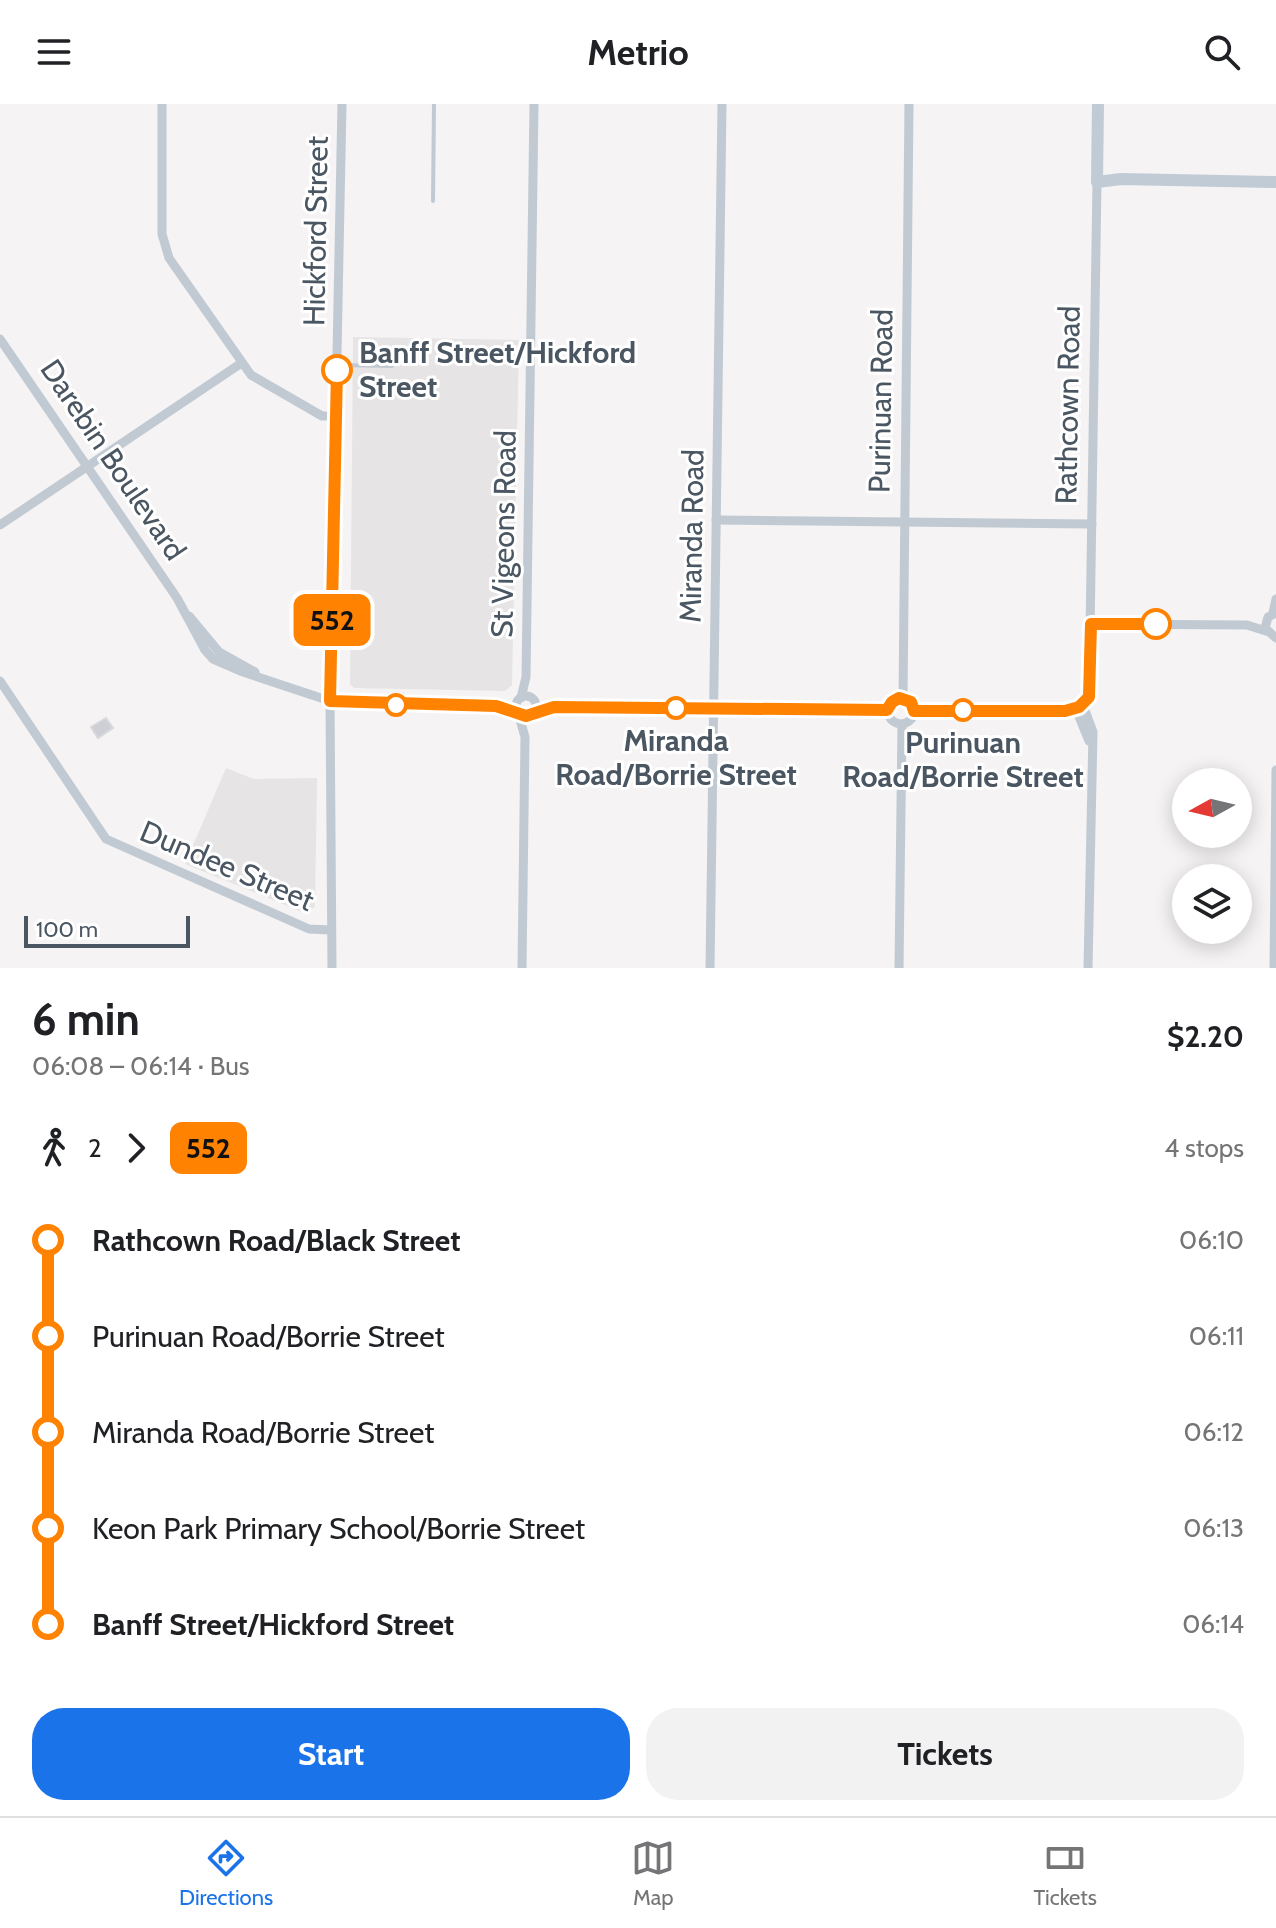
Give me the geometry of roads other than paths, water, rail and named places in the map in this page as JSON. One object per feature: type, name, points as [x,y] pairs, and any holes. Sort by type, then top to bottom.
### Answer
[{"type":"street","points":[[162,104],[162,234],[169,258],[240,364],[251,375],[322,416],[336,416]]},
{"type":"street","name":"Hickford Street","points":[[332,968],[330,701],[342,104]]},
{"type":"street","name":"St Vigeons Road","points":[[526,699],[534,104]]},
{"type":"street","name":"Miranda Road","points":[[710,968],[722,104]]},
{"type":"street","name":"Purinuan Road","points":[[903,698],[909,104]]},
{"type":"street","name":"Rathcown Road","points":[[1080,707],[1090,692],[1098,104]]},
{"type":"street","points":[[1097,179],[1276,182]]},
{"type":"street","name":"Darebin Boulevard","points":[[0,339],[184,610],[219,652],[264,677],[330,701],[496,706]]},
{"type":"street","points":[[0,525],[240,364]]},
{"type":"street","points":[[716,520],[1092,524]]},
{"type":"street","points":[[1276,599],[1272,614],[1276,652]]},
{"type":"street","points":[[1247,625],[1272,614]]},
{"type":"street","points":[[1091,624],[1247,625],[1272,636]]},
{"type":"street","name":"Dundee Street","points":[[0,681],[112,844],[309,929],[330,932]]},
{"type":"street","points":[[903,698],[911,702],[914,711],[910,722],[902,725],[891,720],[887,710],[892,702],[903,698]]},
{"type":"street","points":[[496,706],[526,699],[554,707],[887,710]]},
{"type":"street","points":[[525,737],[518,712],[526,699]]},
{"type":"street","points":[[522,968],[525,737],[532,714],[526,699]]},
{"type":"street","points":[[496,706],[532,714],[554,707]]},
{"type":"street","points":[[914,711],[1080,707],[1090,748],[1088,968]]},
{"type":"street","points":[[899,968],[902,725]]},
{"type":"street","points":[[1274,968],[1276,770]]},
{"type":"street","name":"Hickford Street","points":[[326,968],[330,932]]},
{"type":"lane","points":[[433,201],[434,104]]},
{"type":"lane","points":[[338,365],[392,366]]},
{"type":"place","name":"Banff Street/Hickford Street","points":[[337,370]]},
{"type":"place","name":"Miranda Road/Borrie Street","points":[[676,708]]},
{"type":"place","name":"Purinuan Road/Borrie Street","points":[[963,710]]}]
